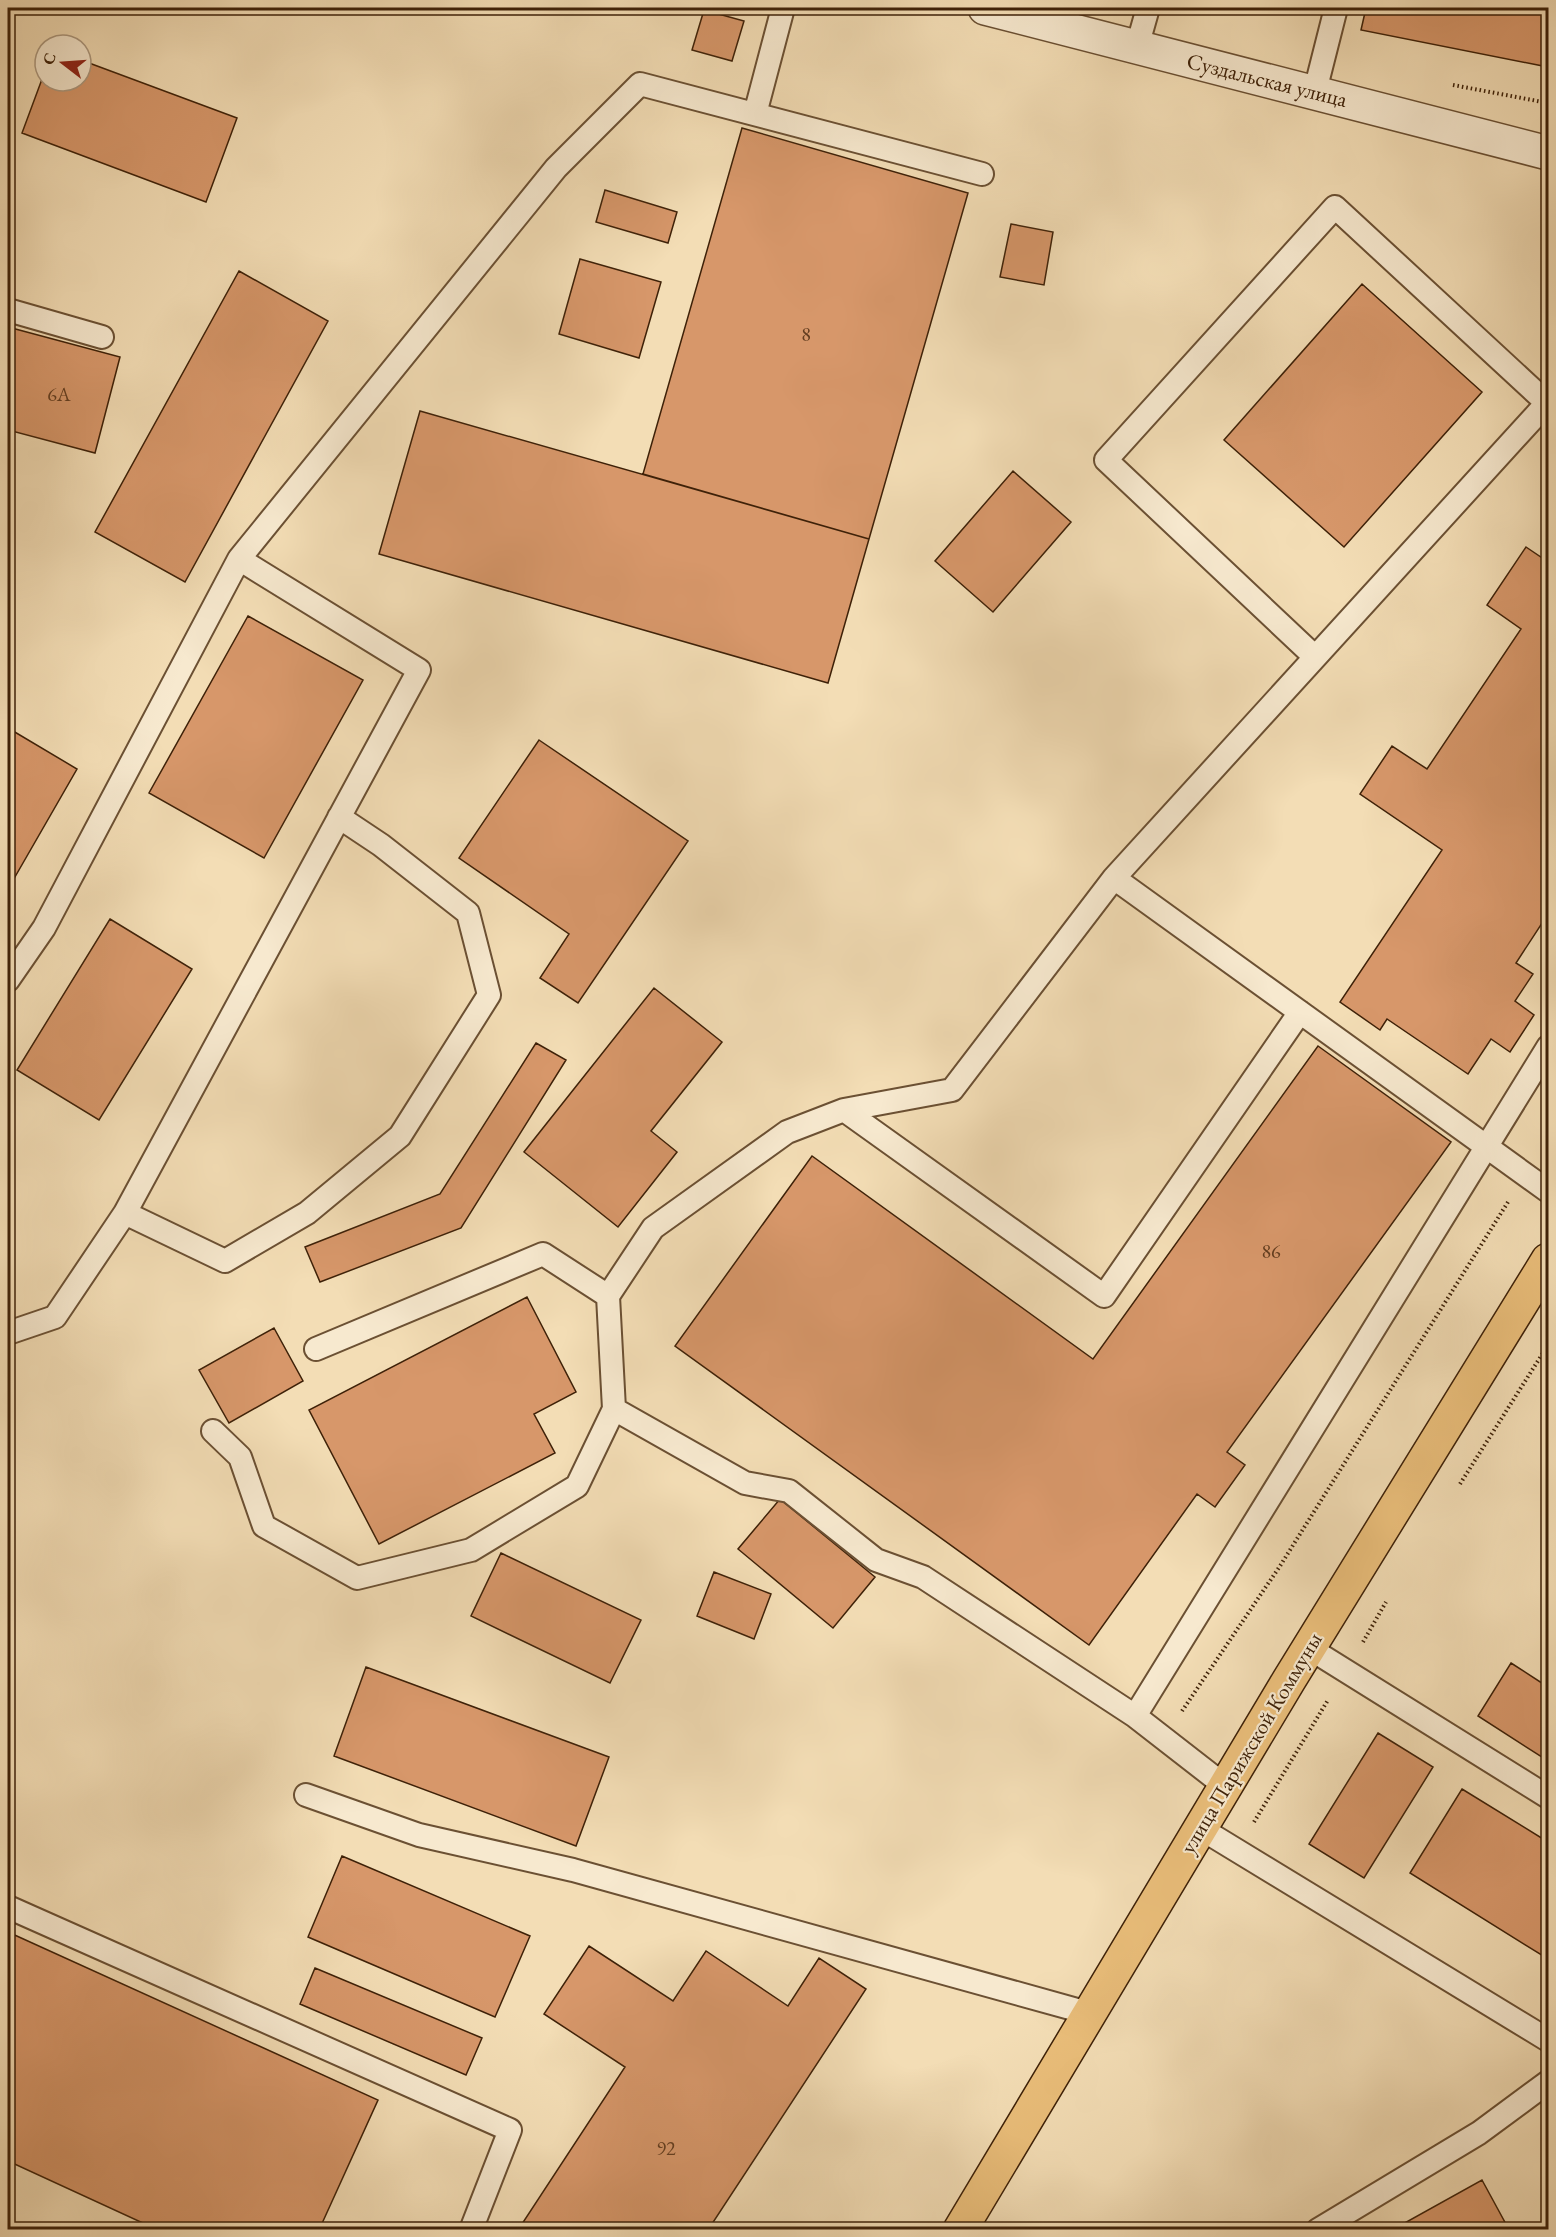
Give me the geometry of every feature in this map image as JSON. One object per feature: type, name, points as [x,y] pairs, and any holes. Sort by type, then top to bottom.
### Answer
[{"type":"main road","name":"улица Парижской Коммуны","points":[[960,2229],[1225,1786],[1548,1260]]},
{"type":"street","name":"Суздальская улица","points":[[985,8],[1315,91],[1548,153]]},
{"type":"lane","points":[[755,114],[783,8]]},
{"type":"lane","points":[[1137,47],[1148,8]]},
{"type":"lane","points":[[1315,91],[1336,8]]},
{"type":"lane","points":[[8,980],[44,928],[239,559],[556,168],[640,84],[982,174]]},
{"type":"lane","points":[[213,1431],[240,1457],[264,1526],[357,1578],[471,1550],[577,1486],[614,1409],[608,1296],[652,1228],[787,1132],[844,1110],[952,1090],[1114,878],[1547,403],[1335,207],[1106,460],[1314,656]]},
{"type":"lane","points":[[8,310],[102,337]]},
{"type":"lane","points":[[8,1333],[55,1317],[125,1213],[419,670],[239,559]]},
{"type":"lane","points":[[125,1213],[225,1261],[308,1213],[400,1136],[489,995],[468,913],[381,845],[339,817]]},
{"type":"lane","points":[[1114,878],[1548,1191]]},
{"type":"lane","points":[[844,1110],[1104,1296],[1300,1012]]},
{"type":"lane","points":[[1135,1716],[1548,1047]]},
{"type":"lane","points":[[316,1349],[543,1254],[608,1296]]},
{"type":"lane","points":[[614,1409],[745,1483],[789,1491],[876,1560],[923,1577],[1135,1716],[1225,1786]]},
{"type":"lane","points":[[1309,1648],[1548,1797]]},
{"type":"lane","points":[[306,1795],[419,1835],[573,1870],[1088,2013]]},
{"type":"lane","points":[[1200,1828],[1548,2040]]},
{"type":"lane","points":[[8,1907],[510,2130],[471,2229]]},
{"type":"lane","points":[[1318,2229],[1479,2133],[1548,2082]]},
{"type":"path","points":[[1164,1738],[1280,1566],[1548,1138]]},
{"type":"path","points":[[1454,1492],[1548,1345]]},
{"type":"building","points":[[1366,8],[1548,8],[1548,67],[1361,30]]},
{"type":"building","points":[[704,10],[744,21],[732,61],[692,50]]},
{"type":"building","points":[[93,64],[237,118],[206,202],[22,133],[37,93],[93,93]]},
{"type":"building","points":[[742,128],[968,193],[869,539],[643,474]]},
{"type":"building","points":[[605,190],[677,212],[668,243],[596,222]]},
{"type":"building","points":[[1011,224],[1053,232],[1044,285],[1000,277]]},
{"type":"building","points":[[580,259],[661,282],[639,358],[559,334]]},
{"type":"building","points":[[239,271],[328,321],[185,582],[95,532]]},
{"type":"building","points":[[1362,284],[1482,392],[1344,547],[1224,440]]},
{"type":"building","points":[[8,327],[120,357],[95,453],[8,430]]},
{"type":"building","points":[[420,411],[869,539],[828,683],[379,554]]},
{"type":"building","points":[[1013,471],[1071,522],[993,612],[935,561]]},
{"type":"building","points":[[1526,547],[1548,562],[1548,914],[1516,963],[1533,974],[1515,1001],[1534,1015],[1510,1052],[1491,1039],[1468,1074],[1387,1019],[1380,1030],[1340,1002],[1442,850],[1360,794],[1392,746],[1427,769],[1521,629],[1487,605]]},
{"type":"building","points":[[248,616],[363,680],[264,858],[149,793]]},
{"type":"building","points":[[8,728],[77,769],[8,889]]},
{"type":"building","points":[[539,740],[688,841],[578,1003],[540,978],[569,934],[459,858]]},
{"type":"building","points":[[110,919],[192,969],[99,1120],[17,1070]]},
{"type":"building","points":[[654,988],[722,1042],[651,1131],[677,1152],[618,1227],[524,1152]]},
{"type":"building","points":[[536,1043],[566,1060],[461,1228],[320,1282],[305,1247],[440,1194]]},
{"type":"building","points":[[1318,1046],[1451,1142],[1227,1452],[1245,1465],[1215,1507],[1197,1494],[1089,1645],[675,1346],[812,1156],[1093,1359]]},
{"type":"building","points":[[527,1297],[576,1392],[534,1414],[555,1453],[379,1544],[309,1410]]},
{"type":"building","points":[[274,1328],[303,1381],[229,1423],[199,1370]]},
{"type":"building","points":[[780,1499],[875,1577],[833,1628],[738,1549]]},
{"type":"building","points":[[501,1553],[641,1620],[610,1683],[471,1616]]},
{"type":"building","points":[[714,1572],[771,1594],[754,1639],[697,1616]]},
{"type":"building","points":[[1511,1663],[1548,1687],[1548,1761],[1478,1716]]},
{"type":"building","points":[[366,1667],[609,1757],[576,1846],[334,1756]]},
{"type":"building","points":[[1378,1733],[1433,1767],[1364,1878],[1309,1844]]},
{"type":"building","points":[[1462,1789],[1548,1842],[1548,1959],[1410,1873]]},
{"type":"building","points":[[342,1856],[530,1936],[495,2017],[308,1937]]},
{"type":"building","points":[[8,1932],[378,2100],[319,2230],[158,2230],[8,2161]]},
{"type":"building","points":[[589,1946],[673,2001],[706,1951],[788,2006],[819,1958],[866,1989],[708,2230],[518,2230],[625,2067],[544,2014]]},
{"type":"building","points":[[315,1968],[482,2038],[466,2075],[300,2004]]},
{"type":"building","points":[[1482,2180],[1507,2226],[1501,2230],[1392,2230]]}]
